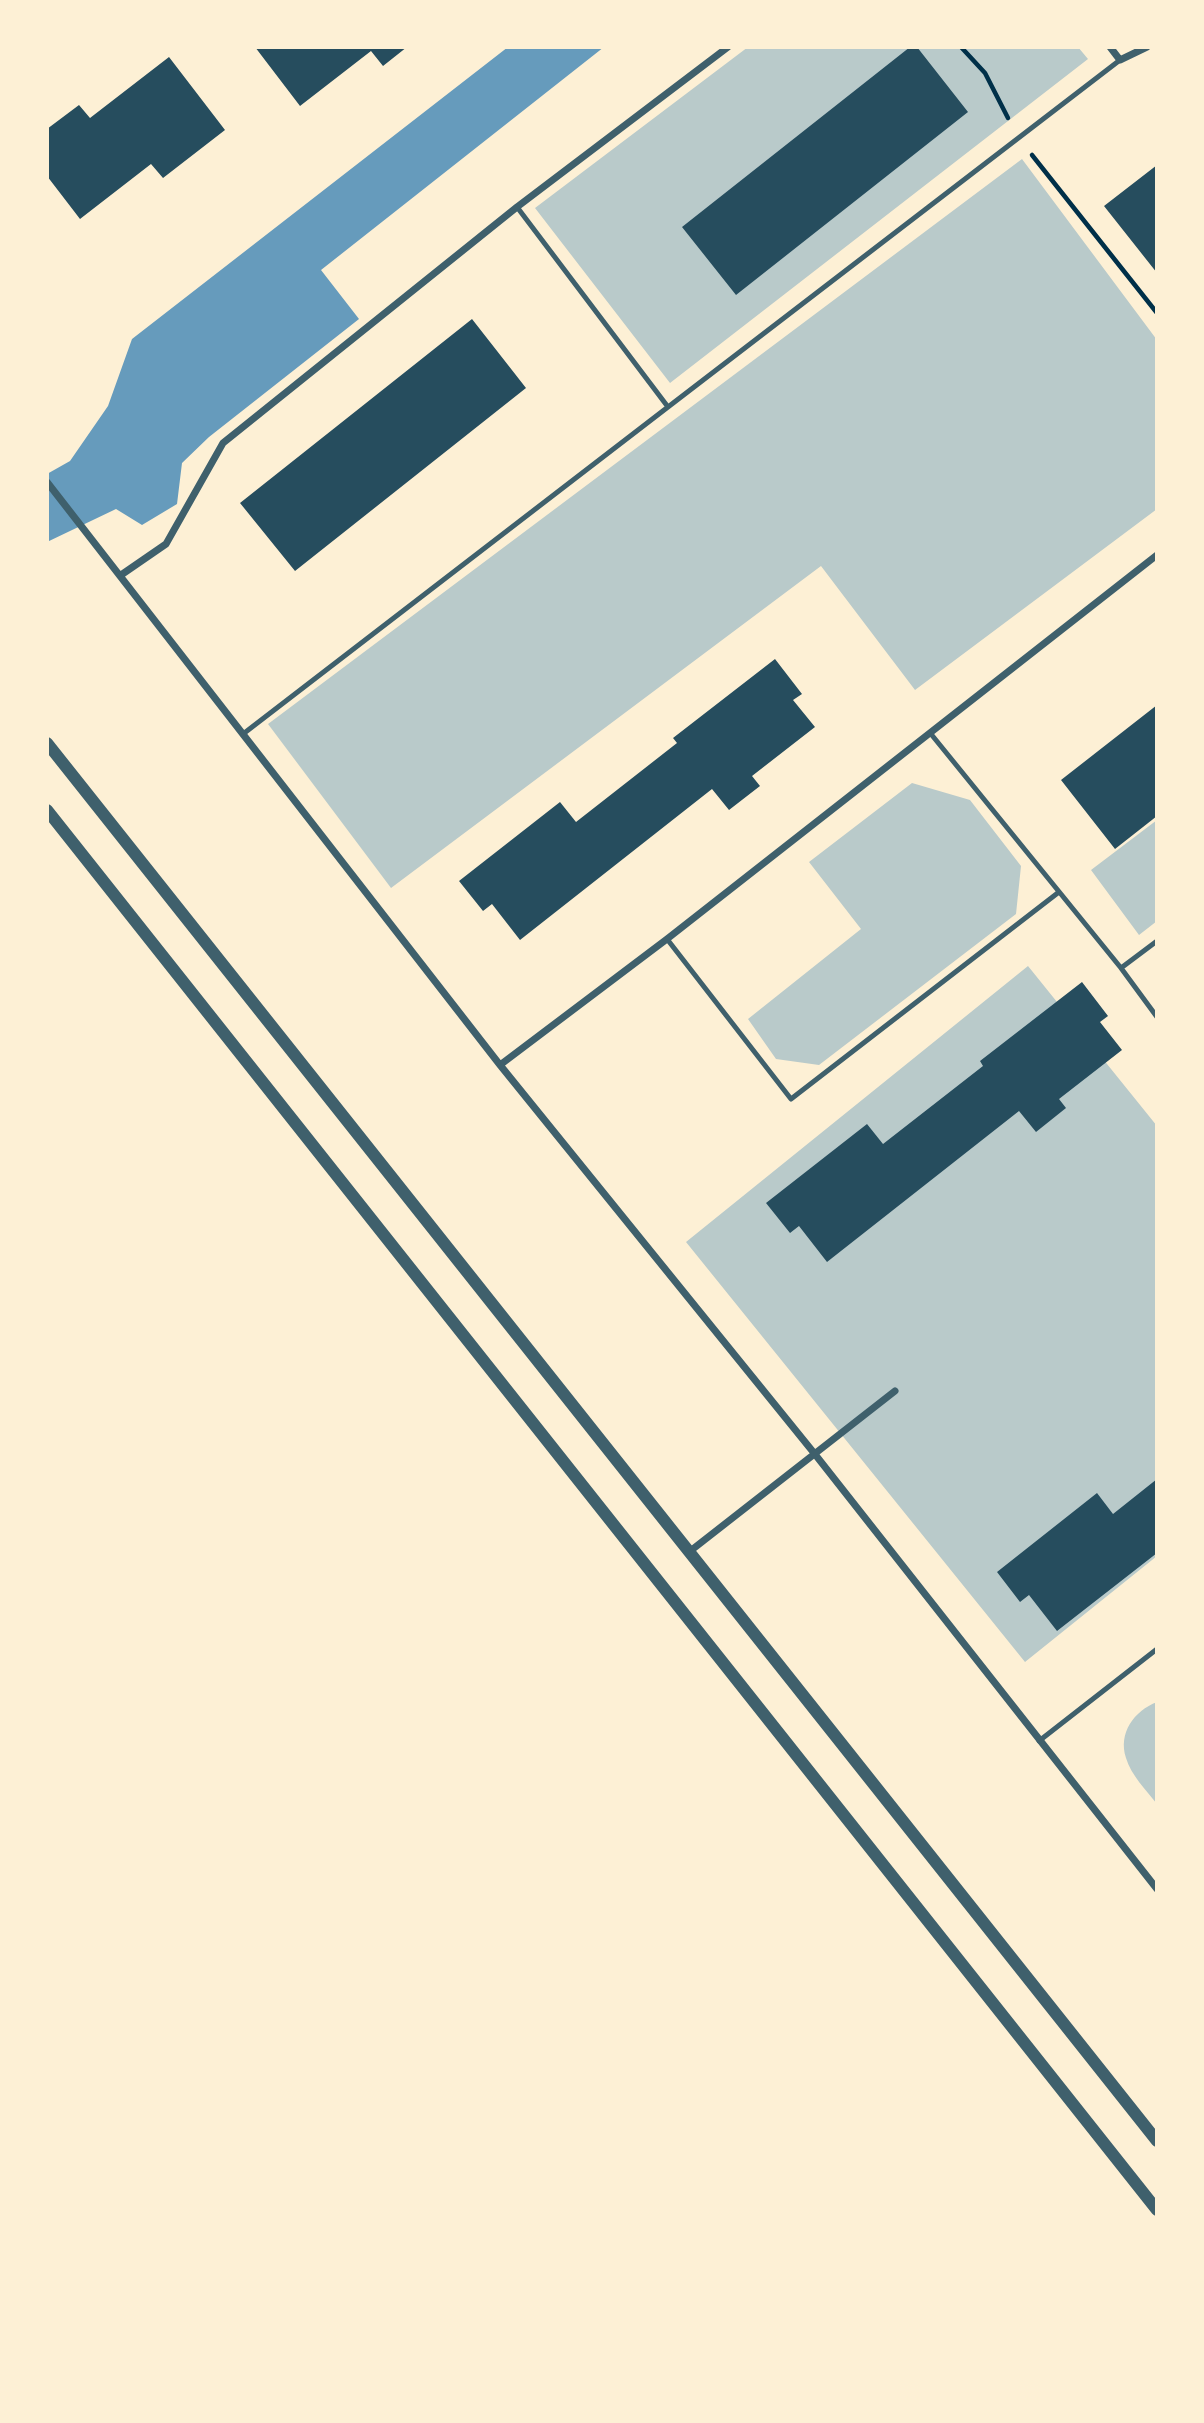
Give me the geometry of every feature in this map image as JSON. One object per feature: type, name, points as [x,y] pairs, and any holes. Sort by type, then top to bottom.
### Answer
[{"type":"street","points":[[121,575],[166,544],[223,443],[517,207],[728,47]]},
{"type":"street","points":[[1110,47],[1120,60],[1147,47]]},
{"type":"street","points":[[47,482],[500,1065],[814,1453],[1157,1889]]},
{"type":"street","points":[[500,1065],[667,939],[1157,555]]},
{"type":"street","points":[[47,743],[1157,2141]]},
{"type":"street","points":[[47,810],[1157,2210]]},
{"type":"street","points":[[689,1552],[895,1391]]},
{"type":"lane","points":[[243,734],[1120,60]]},
{"type":"lane","points":[[517,207],[668,407]]},
{"type":"lane","points":[[931,734],[1121,968],[1157,1017]]},
{"type":"lane","points":[[667,939],[791,1099],[1059,892]]},
{"type":"lane","points":[[1121,968],[1157,941]]},
{"type":"lane","points":[[1039,1741],[1157,1649]]},
{"type":"path","points":[[961,47],[985,73],[1019,138],[1157,313]]},
{"type":"shaded area","points":[[748,47],[1078,47],[1088,59],[670,383],[535,208]]},
{"type":"shaded area","points":[[1022,159],[1157,340],[1157,509],[915,690],[821,566],[391,888],[268,724]]},
{"type":"shaded area","points":[[912,783],[970,800],[1021,866],[1016,914],[819,1065],[776,1059],[748,1019],[861,929],[809,862]]},
{"type":"shaded area","points":[[1157,820],[1157,921],[1139,935],[1091,870]]},
{"type":"shaded area","points":[[1028,966],[1157,1126],[1157,1556],[1025,1662],[686,1242]]},
{"type":"shaded area","points":[[1157,1702],[1157,1804],[1131,1770],[1126,1758],[1124,1740],[1135,1717]]},
{"type":"water","points":[[508,47],[604,47],[321,270],[359,319],[209,437],[182,463],[177,504],[142,525],[116,509],[47,542],[47,474],[70,461],[108,406],[132,339]]},
{"type":"building","points":[[255,47],[407,47],[383,66],[371,51],[300,106]]},
{"type":"building","points":[[910,47],[917,47],[968,112],[736,295],[682,227]]},
{"type":"building","points":[[169,57],[225,130],[163,178],[151,164],[80,219],[47,176],[47,129],[79,105],[90,118]]},
{"type":"building","points":[[1157,165],[1157,273],[1104,206]]},
{"type":"building","points":[[472,319],[526,388],[295,571],[240,503]]},
{"type":"building","points":[[775,659],[802,694],[793,700],[815,727],[752,776],[760,786],[729,810],[712,789],[520,940],[492,904],[483,911],[459,881],[560,802],[576,822],[677,743],[673,738]]},
{"type":"building","points":[[1157,705],[1157,816],[1115,849],[1061,780]]},
{"type":"building","points":[[1082,982],[1108,1016],[1100,1022],[1122,1050],[1059,1099],[1066,1108],[1036,1132],[1019,1111],[827,1262],[799,1226],[790,1233],[766,1203],[867,1124],[883,1144],[983,1066],[980,1061]]},
{"type":"building","points":[[1157,1479],[1157,1553],[1057,1631],[1029,1595],[1020,1602],[997,1572],[1097,1493],[1113,1514]]}]
